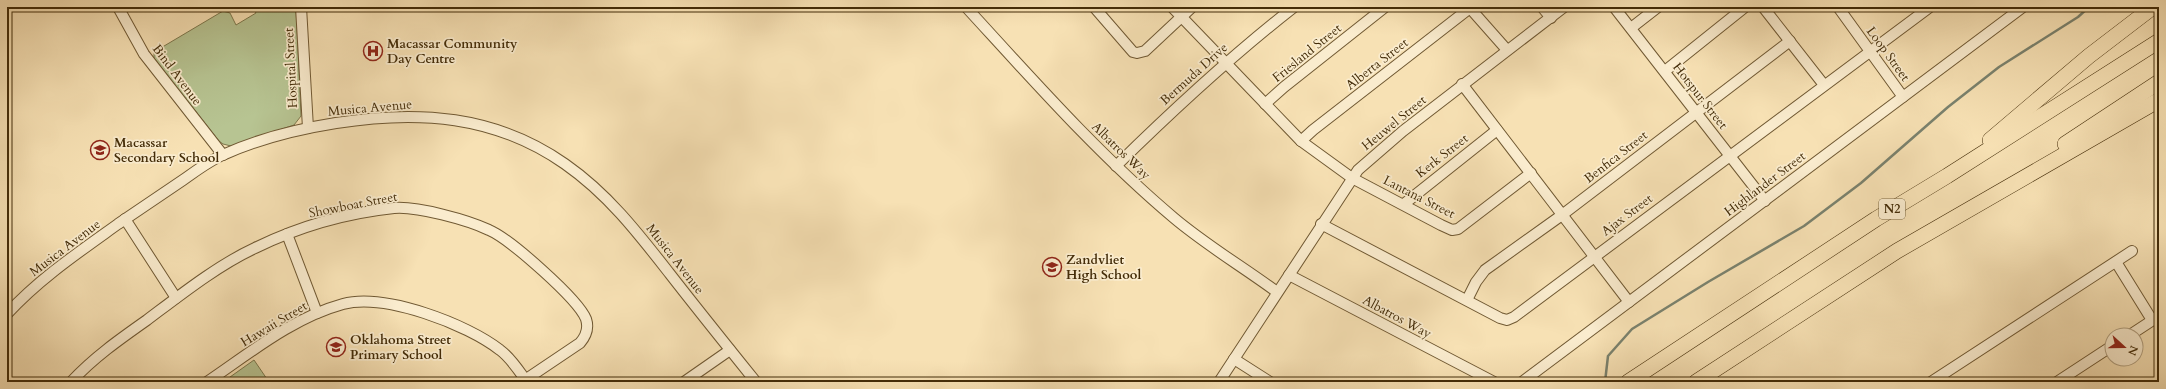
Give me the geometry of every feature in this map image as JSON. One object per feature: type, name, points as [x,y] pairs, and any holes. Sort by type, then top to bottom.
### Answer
[{"type":"highway","points":[[1947,176],[2089,56],[2153,7]]},
{"type":"highway","name":"N2","points":[[1628,382],[1876,219],[1947,176],[2159,41]]},
{"type":"highway","points":[[1925,237],[2159,82]]},
{"type":"highway","points":[[1696,382],[1897,251],[1925,237],[2159,100]]},
{"type":"street","name":"Bind Avenue","points":[[118,7],[144,54],[223,155]]},
{"type":"street","name":"Hospital Street","points":[[301,7],[308,128]]},
{"type":"street","name":"Albatros Way","points":[[966,7],[1116,166],[1175,219],[1277,292]]},
{"type":"street","points":[[1094,7],[1133,52],[1137,53],[1145,51],[1192,7]]},
{"type":"street","name":"Lantana Street","points":[[1172,7],[1301,142],[1352,178],[1404,204],[1441,225],[1452,230],[1458,229],[1531,173]]},
{"type":"street","name":"Bermuda Drive","points":[[1116,166],[1169,113],[1225,62],[1294,7]]},
{"type":"street","name":"Friesland Street","points":[[1265,104],[1284,87],[1385,7]]},
{"type":"street","points":[[1542,7],[1551,18]]},
{"type":"street","name":"Heuwel Street","points":[[1219,382],[1321,224],[1358,170],[1397,136],[1462,84],[1564,7]]},
{"type":"street","name":"Hotspur Street","points":[[1614,7],[1632,28],[1765,200]]},
{"type":"street","points":[[1632,28],[1658,7]]},
{"type":"street","points":[[1665,71],[1745,7]]},
{"type":"street","points":[[1763,7],[1824,85]]},
{"type":"street","name":"Ajax Street","points":[[1321,224],[1500,318],[1510,318],[1930,7]]},
{"type":"street","name":"Highlander Street","points":[[1522,382],[2023,7]]},
{"type":"street","points":[[1470,8],[1507,50]]},
{"type":"street","name":"Alberta Street","points":[[1301,142],[1319,125],[1470,8]]},
{"type":"street","name":"Loop Street","points":[[1840,8],[1903,97]]},
{"type":"street","name":"Benfica Street","points":[[1467,300],[1476,282],[1485,270],[1562,215],[1790,41]]},
{"type":"street","points":[[1462,84],[1629,302]]},
{"type":"street","name":"Musica Avenue","points":[[7,314],[43,279],[125,219],[223,155],[264,138],[308,128],[381,117],[428,116],[486,127],[527,142],[565,164],[611,202],[756,382]]},
{"type":"street","name":"Kerk Street","points":[[1404,204],[1497,130]]},
{"type":"street","name":"Showboat Street","points":[[71,382],[103,352],[176,298],[242,255],[286,234],[321,222],[403,208],[425,211],[482,227],[497,234],[558,285],[583,315],[586,321],[586,334],[580,343],[525,381]]},
{"type":"street","points":[[125,219],[176,298]]},
{"type":"street","points":[[286,234],[317,313]]},
{"type":"street","points":[[1931,382],[2132,252]]},
{"type":"street","points":[[2116,262],[2156,318],[2142,327]]},
{"type":"street","name":"Albatros Way","points":[[1289,275],[1494,382]]},
{"type":"street","name":"Hawaii Street","points":[[207,382],[282,332],[317,313],[344,304],[362,302],[392,306],[429,314],[449,322],[498,349],[525,381]]},
{"type":"street","points":[[684,382],[730,350]]},
{"type":"street","points":[[2058,382],[2104,351]]},
{"type":"street","points":[[1234,359],[1270,382]]},
{"type":"green space","points":[[253,7],[296,7],[301,116],[294,125],[231,146],[223,144],[219,141],[154,58],[154,52],[223,11],[230,13],[236,25],[256,13]]},
{"type":"green space","points":[[254,360],[269,382],[223,382]]},
{"type":"waterway","points":[[1605,382],[1608,356],[1632,329],[1708,282],[1804,226],[1861,183],[1948,107],[1999,67],[2078,17],[2089,7]]},
{"type":"place","name":"Macassar Community Day Centre","points":[[373,51]]},
{"type":"place","name":"Macassar Secondary School","points":[[100,150]]},
{"type":"place","name":"Zandvliet High School","points":[[1052,267]]},
{"type":"place","name":"Oklahoma Street Primary School","points":[[336,347]]}]
